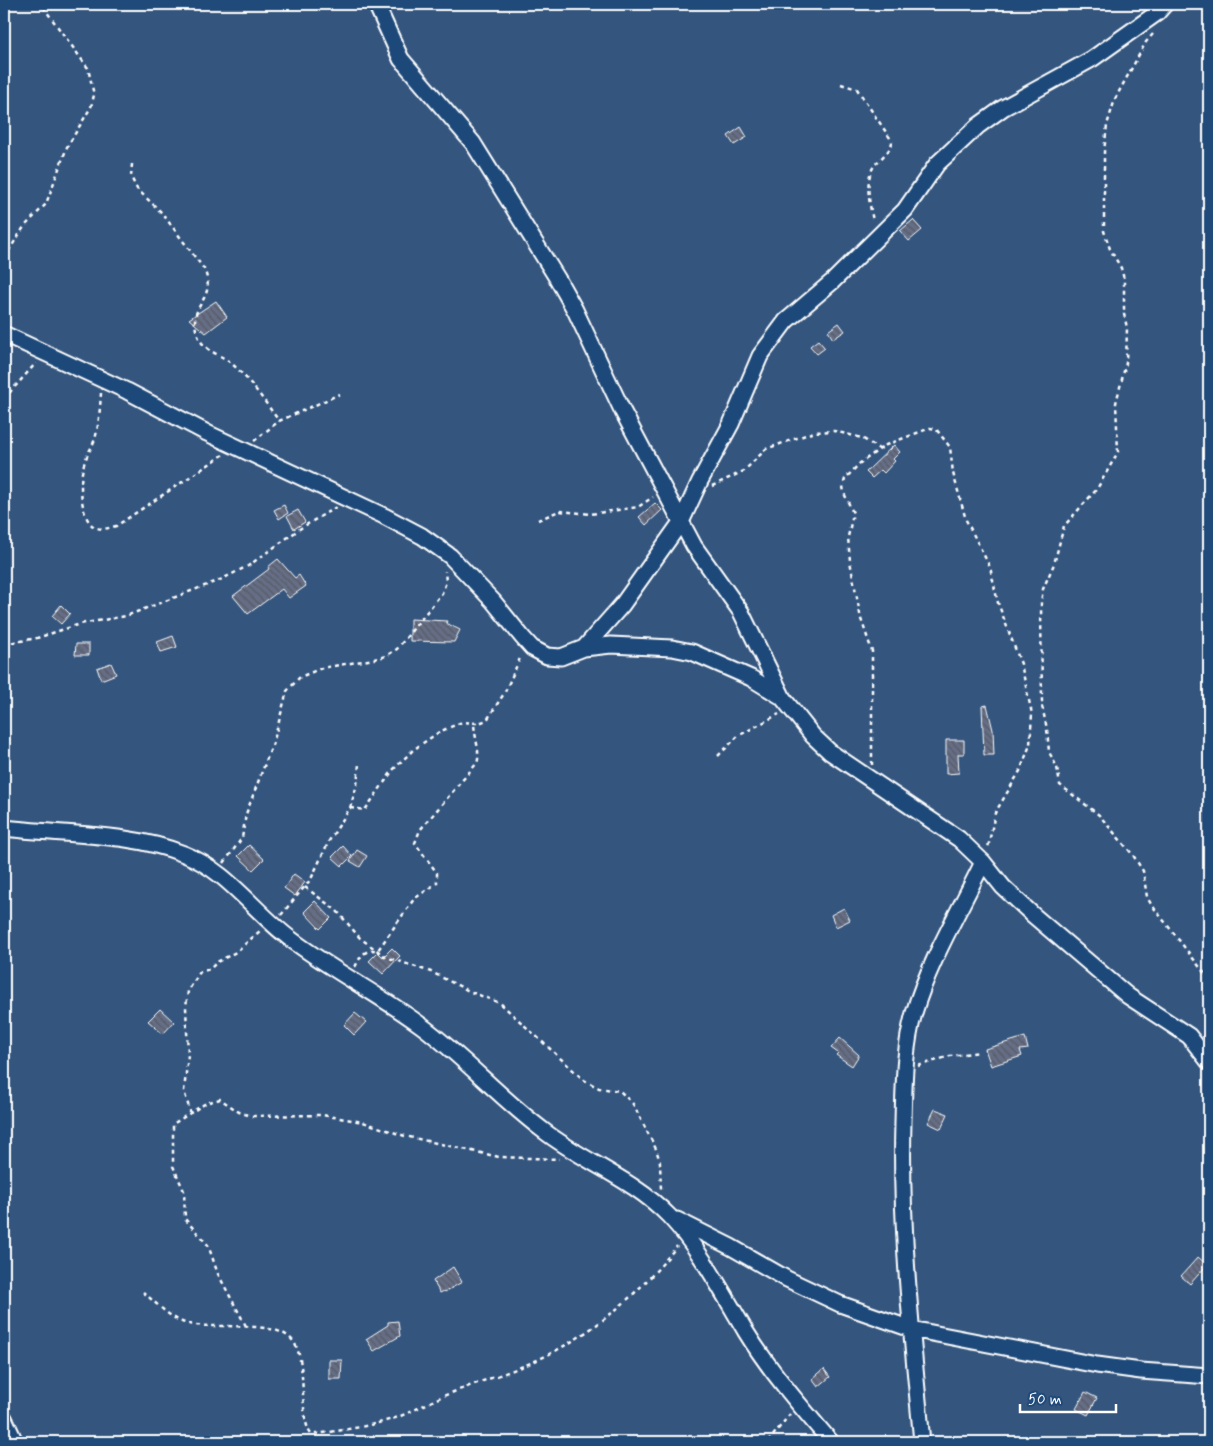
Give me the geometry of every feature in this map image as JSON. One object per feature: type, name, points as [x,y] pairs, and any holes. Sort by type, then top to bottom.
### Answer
[{"type":"street","points":[[376,4],[401,59],[473,143],[557,278],[575,310],[623,412],[663,487],[708,568],[741,612],[786,701],[821,745],[959,839],[983,862],[990,873],[1033,914],[1128,996],[1188,1036],[1209,1062]]},
{"type":"street","points":[[584,648],[622,605],[682,522],[693,496],[731,424],[760,356],[775,334],[905,210],[937,164],[978,126],[1003,108],[1092,60],[1157,13],[1166,4]]},
{"type":"street","points":[[4,334],[102,379],[240,449],[422,536],[443,551],[493,601],[510,625],[529,645],[547,656],[569,655],[584,648],[611,645],[632,645],[692,652],[736,671],[786,701]]},
{"type":"street","points":[[4,828],[140,842],[185,854],[217,872],[271,923],[348,979],[424,1027],[546,1132],[623,1179],[665,1213],[685,1235],[718,1282],[754,1344],[800,1406],[831,1442]]},
{"type":"street","points":[[922,1442],[911,1329],[902,1167],[904,1079],[908,1042],[914,1012],[944,941],[983,862]]},
{"type":"street","points":[[665,1213],[787,1279],[840,1304],[911,1329],[1097,1366],[1209,1376]]},
{"type":"street","points":[[4,1418],[15,1442]]},
{"type":"path","points":[[4,258],[24,227],[46,204],[68,147],[91,107],[94,95],[88,68],[41,4]]},
{"type":"path","points":[[1154,32],[1146,42],[1115,99],[1105,138],[1103,167],[1104,231],[1124,279],[1124,314],[1127,328],[1126,363],[1116,403],[1118,452],[1097,489],[1064,526],[1054,564],[1043,590],[1041,610],[1042,706],[1049,752],[1057,767],[1060,785],[1099,815],[1133,855],[1143,871],[1147,897],[1151,904],[1209,979]]},
{"type":"path","points":[[841,84],[857,89],[892,141],[891,147],[874,166],[870,180],[870,202],[875,240]]},
{"type":"path","points":[[132,164],[131,177],[137,189],[162,213],[208,278],[208,292],[195,316],[197,335],[208,351],[226,360],[239,372],[280,421]]},
{"type":"path","points":[[4,399],[44,353]]},
{"type":"path","points":[[102,379],[95,438],[83,468],[81,483],[86,519],[97,528],[116,526],[240,449],[280,421],[340,394]]},
{"type":"path","points":[[872,781],[872,651],[861,619],[850,561],[848,537],[853,513],[844,493],[845,479],[860,463],[879,450],[926,428],[936,430],[948,443],[966,520],[990,567],[998,603],[1021,664],[1032,714],[1030,745],[1020,771],[995,813],[992,836],[983,862]]},
{"type":"path","points":[[693,496],[744,471],[766,449],[814,432],[834,431],[862,438],[879,450]]},
{"type":"path","points":[[538,520],[559,511],[591,514],[643,505],[663,487]]},
{"type":"path","points":[[4,644],[37,638],[80,624],[126,616],[220,580],[248,566],[301,528],[348,500]]},
{"type":"path","points":[[217,872],[237,848],[242,838],[246,814],[274,740],[287,691],[300,677],[322,668],[386,656],[397,649],[445,588],[446,575],[444,567]]},
{"type":"path","points":[[350,808],[366,810],[404,758],[426,741],[462,722],[483,722],[492,714],[520,657],[529,645]]},
{"type":"path","points":[[718,756],[738,736],[779,714],[786,701]]},
{"type":"path","points":[[378,950],[414,899],[437,883],[437,873],[416,843],[420,830],[477,764],[479,754],[474,738],[474,722]]},
{"type":"path","points":[[190,1114],[184,1091],[188,1055],[186,1022],[188,990],[200,972],[210,969],[217,962],[236,952],[282,914],[305,888],[329,841],[350,808],[357,785],[359,764]]},
{"type":"path","points":[[305,888],[337,911],[360,938],[393,961],[431,972],[471,992],[500,1003],[584,1080],[599,1088],[615,1089],[626,1095],[633,1104],[656,1149],[660,1162],[665,1213]]},
{"type":"path","points":[[348,979],[364,952],[369,949],[378,950]]},
{"type":"path","points":[[904,1079],[916,1068],[926,1063],[950,1056],[980,1052]]},
{"type":"path","points":[[246,1326],[218,1274],[208,1245],[185,1219],[184,1191],[173,1166],[172,1128],[177,1120],[206,1103],[220,1098],[239,1112],[251,1116],[285,1117],[313,1114],[363,1122],[405,1136],[499,1157],[561,1159]]},
{"type":"path","points":[[143,1292],[182,1322],[200,1326],[246,1326],[276,1332],[293,1341],[297,1348],[307,1424],[311,1434],[377,1423],[399,1417],[432,1400],[528,1364],[582,1335],[634,1295],[655,1274],[685,1235]]},
{"type":"path","points":[[768,1442],[783,1420],[800,1406]]},
{"type":"building","points":[[741,127],[747,137],[734,145],[728,136]]},
{"type":"building","points":[[913,220],[922,230],[909,241],[900,231]]},
{"type":"building","points":[[216,301],[227,317],[206,333],[189,319]]},
{"type":"building","points":[[839,323],[845,331],[833,339],[828,331]]},
{"type":"building","points":[[818,340],[825,348],[817,354],[810,346]]},
{"type":"building","points":[[894,445],[900,452],[893,459],[895,461],[884,473],[881,470],[872,478],[866,472]]},
{"type":"building","points":[[655,503],[662,510],[646,525],[639,517]]},
{"type":"building","points":[[284,505],[288,513],[279,519],[274,510]]},
{"type":"building","points":[[298,510],[305,522],[294,529],[287,516]]},
{"type":"building","points":[[278,559],[295,578],[299,575],[306,586],[289,598],[282,589],[248,614],[233,596],[269,569],[268,567]]},
{"type":"building","points":[[61,605],[70,614],[61,624],[52,616]]},
{"type":"building","points":[[410,619],[447,621],[446,623],[460,630],[454,642],[410,641]]},
{"type":"building","points":[[173,636],[177,647],[161,652],[157,642]]},
{"type":"building","points":[[76,644],[89,644],[89,655],[75,655]]},
{"type":"building","points":[[111,663],[116,674],[101,680],[97,668]]},
{"type":"building","points":[[987,705],[993,730],[994,755],[984,755],[982,706]]},
{"type":"building","points":[[946,740],[964,740],[964,754],[958,754],[959,773],[946,774]]},
{"type":"building","points":[[249,845],[264,859],[253,870],[238,856]]},
{"type":"building","points":[[343,846],[352,856],[342,866],[332,857]]},
{"type":"building","points":[[357,850],[367,856],[360,867],[350,861]]},
{"type":"building","points":[[294,874],[305,882],[295,896],[284,888]]},
{"type":"building","points":[[315,901],[331,918],[320,929],[304,912]]},
{"type":"building","points":[[844,908],[850,920],[836,927],[831,915]]},
{"type":"building","points":[[392,948],[400,956],[383,974],[369,961],[378,952],[383,957]]},
{"type":"building","points":[[160,1009],[174,1022],[163,1034],[148,1021]]},
{"type":"building","points":[[355,1013],[366,1022],[354,1035],[344,1025]]},
{"type":"building","points":[[1025,1037],[1028,1049],[1020,1050],[1022,1056],[991,1066],[985,1049]]},
{"type":"building","points":[[840,1038],[859,1055],[852,1066],[836,1055],[838,1053],[831,1048]]},
{"type":"building","points":[[935,1109],[948,1114],[941,1129],[928,1123]]},
{"type":"building","points":[[1198,1257],[1207,1265],[1190,1284],[1181,1276]]},
{"type":"building","points":[[453,1267],[462,1282],[440,1293],[433,1281]]},
{"type":"building","points":[[398,1321],[400,1336],[374,1351],[366,1339],[388,1325],[388,1322]]},
{"type":"building","points":[[329,1360],[342,1360],[341,1379],[329,1379]]},
{"type":"building","points":[[824,1369],[830,1377],[818,1387],[812,1379]]},
{"type":"building","points":[[1085,1392],[1097,1398],[1088,1415],[1076,1409]]}]
